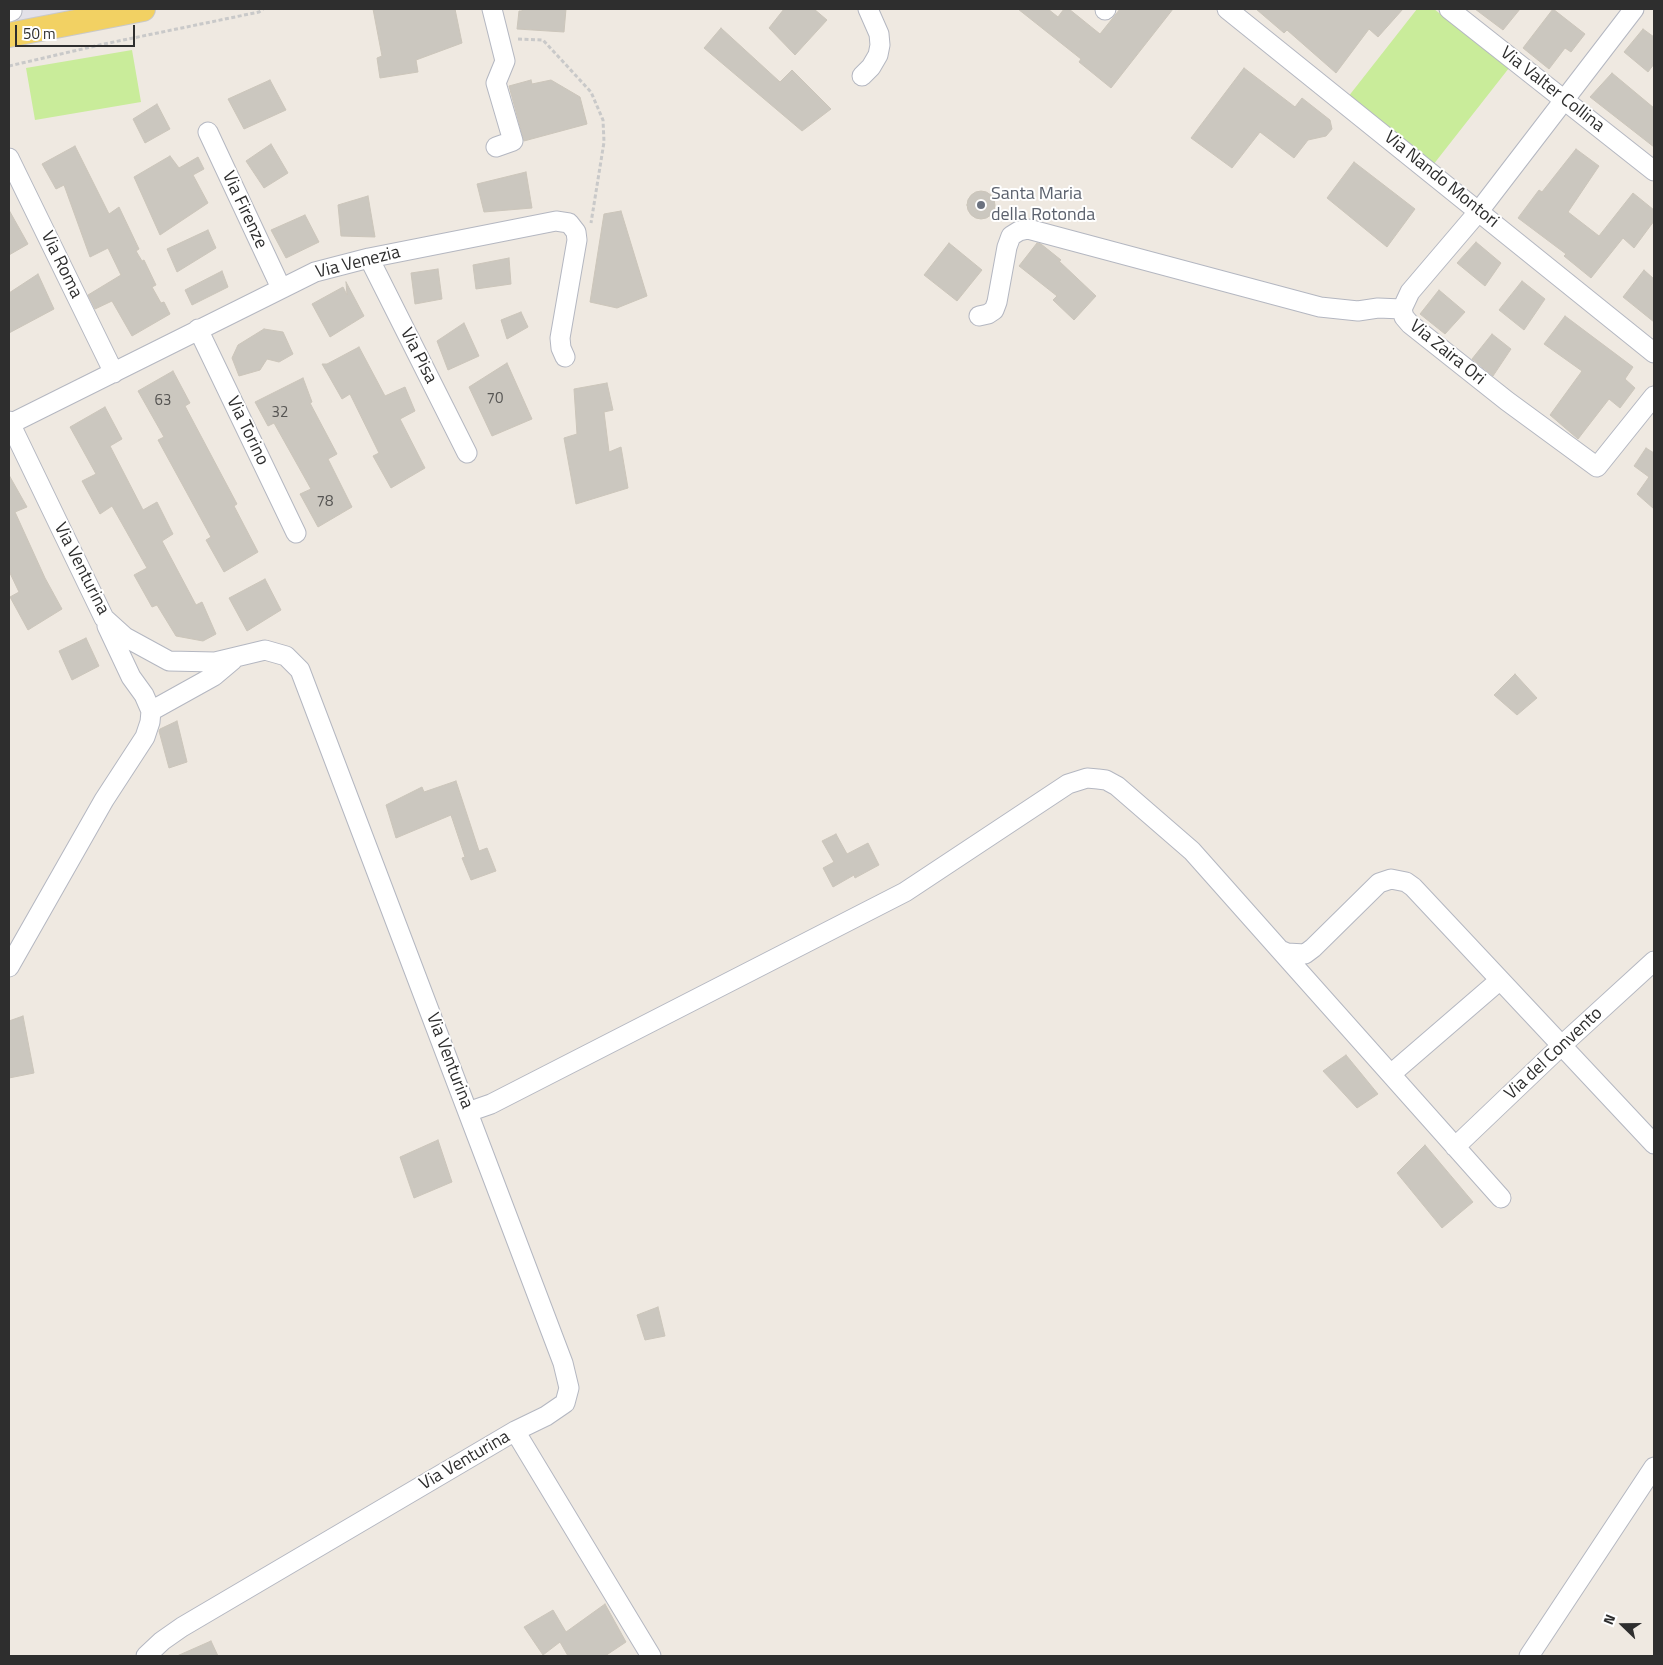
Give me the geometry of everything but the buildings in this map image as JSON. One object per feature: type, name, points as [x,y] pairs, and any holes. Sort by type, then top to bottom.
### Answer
[{"type":"main road","points":[[9,35],[143,9]]},
{"type":"street","points":[[492,9],[505,61],[496,83],[513,141],[496,146]]},
{"type":"street","points":[[862,76],[871,67],[878,55],[880,46],[878,34],[868,9]]},
{"type":"street","name":"Via Nando Montori","points":[[1227,9],[1654,353]]},
{"type":"street","name":"Via Valter Collina","points":[[1450,9],[1654,170]]},
{"type":"street","name":"Via Zaira Ori","points":[[1634,9],[1479,211],[1410,292],[1402,309],[1404,317],[1417,330],[1507,401],[1598,467],[1654,396]]},
{"type":"street","name":"Via Firenze","points":[[208,132],[281,288]]},
{"type":"street","name":"Via Roma","points":[[9,158],[114,373]]},
{"type":"street","name":"Via Venezia","points":[[9,422],[114,373],[198,329],[315,272],[369,258],[556,221],[569,223],[576,232],[577,240],[560,338],[565,357]]},
{"type":"street","points":[[979,316],[994,310],[1011,236],[1019,231],[1028,229],[1320,307],[1351,311],[1378,308],[1402,309]]},
{"type":"street","name":"Via Pisa","points":[[369,258],[468,454]]},
{"type":"street","name":"Via Torino","points":[[198,329],[296,533]]},
{"type":"street","name":"Via Venturina","points":[[9,422],[15,449],[104,618],[125,637],[169,661],[215,662],[265,650],[286,656],[300,670],[563,1363],[569,1388],[565,1403],[546,1416],[515,1431],[182,1627],[162,1641],[146,1656]]},
{"type":"street","points":[[9,967],[104,800],[145,736],[150,722],[151,711],[144,695],[131,677],[104,618]]},
{"type":"street","points":[[151,711],[214,676],[236,658]]},
{"type":"street","points":[[468,1112],[491,1104],[905,892],[1068,784],[1087,778],[1106,780],[1116,786],[1192,851],[1501,1198]]},
{"type":"street","points":[[1280,950],[1287,953],[1304,954],[1313,948],[1379,883],[1385,880],[1398,879],[1406,882],[1413,887],[1654,1144]]},
{"type":"street","name":"Via del Convento","points":[[1455,1147],[1654,961]]},
{"type":"street","points":[[1391,1074],[1500,980]]},
{"type":"street","points":[[515,1431],[652,1656]]},
{"type":"street","points":[[1529,1656],[1654,1467]]},
{"type":"path","points":[[9,66],[259,12],[264,9]]},
{"type":"path","points":[[514,37],[519,40],[543,40],[591,92],[603,120],[604,142],[590,226]]},
{"type":"shaded area","points":[[9,9],[78,9],[9,23]]},
{"type":"green space","points":[[1417,9],[1434,9],[1509,68],[1433,165],[1348,97]]},
{"type":"green space","points":[[132,50],[141,102],[35,120],[26,68]]},
{"type":"place","name":"Santa Maria della Rotonda","points":[[981,205]]}]
